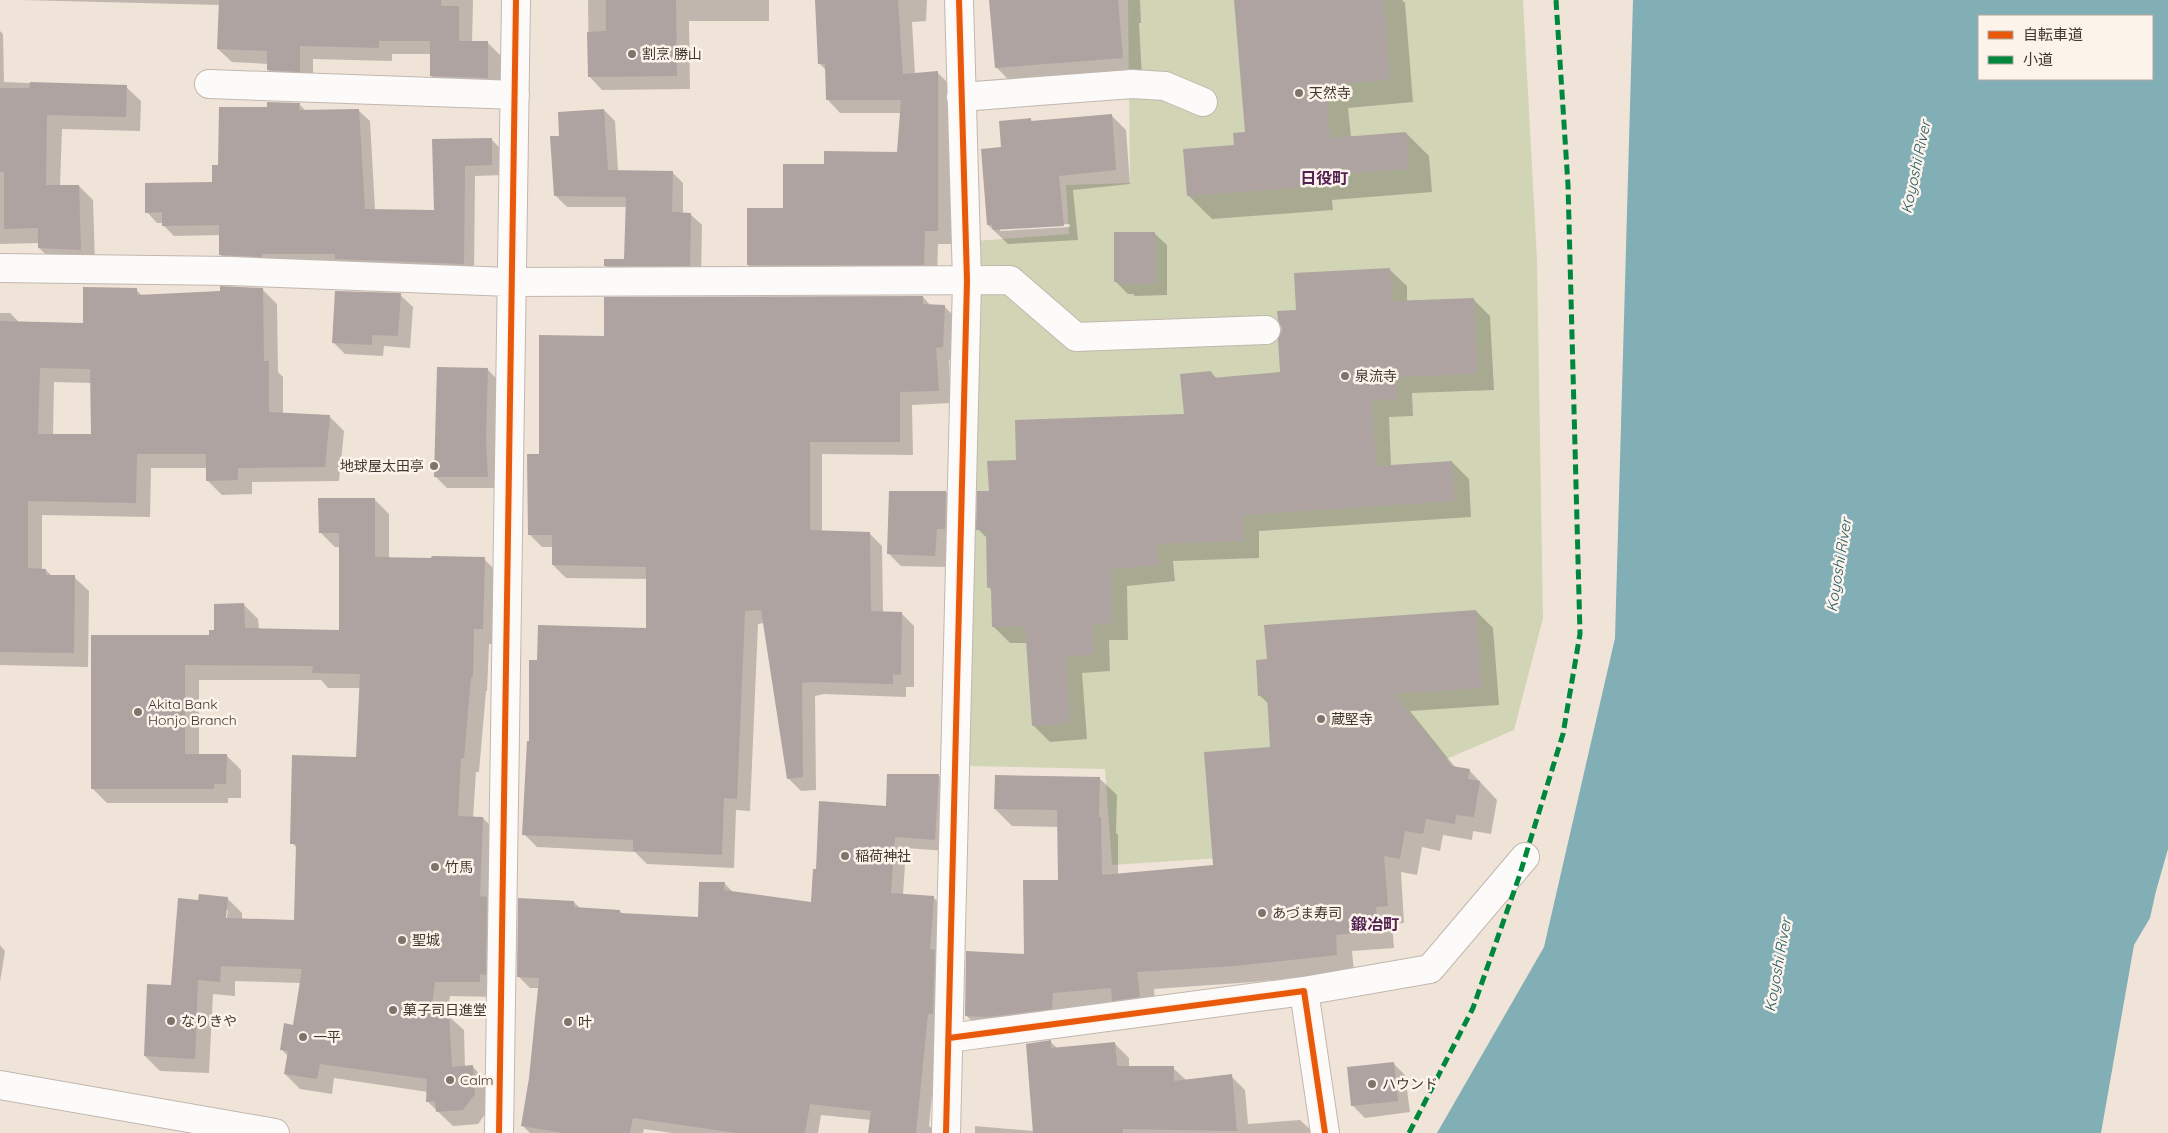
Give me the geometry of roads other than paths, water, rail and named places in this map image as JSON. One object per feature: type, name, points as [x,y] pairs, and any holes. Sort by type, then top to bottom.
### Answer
[{"type":"street","points":[[499,1133],[516,0]]},
{"type":"street","points":[[946,1133],[967,281],[959,0]]},
{"type":"street","points":[[209,84],[515,95]]},
{"type":"street","points":[[961,97],[1132,84],[1165,86],[1204,102]]},
{"type":"street","points":[[0,268],[231,271],[512,282],[1010,280],[1076,337],[1266,330]]},
{"type":"street","points":[[949,1038],[1304,991],[1430,969],[1525,857]]},
{"type":"street","points":[[1304,991],[1325,1133]]},
{"type":"street","points":[[0,1085],[275,1133]]},
{"type":"water","name":"Koyoshi River","points":[[1633,0],[2168,0],[2168,849],[2150,918],[2134,945],[2101,1133],[1437,1133],[1544,947],[1615,638]]},
{"type":"place","name":"割烹 勝山","points":[[632,54]]},
{"type":"place","name":"天然寺","points":[[1299,93]]},
{"type":"place","name":"泉流寺","points":[[1345,376]]},
{"type":"place","name":"地球屋太田亭","points":[[434,466]]},
{"type":"place","name":"Akita Bank Honjo Branch","points":[[138,712]]},
{"type":"place","name":"蔵堅寺","points":[[1321,719]]},
{"type":"place","name":"稲荷神社","points":[[845,856]]},
{"type":"place","name":"竹馬","points":[[435,867]]},
{"type":"place","name":"あづま寿司","points":[[1262,913]]},
{"type":"place","name":"聖城","points":[[402,940]]},
{"type":"place","name":"菓子司日進堂","points":[[393,1010]]},
{"type":"place","name":"なりきや","points":[[171,1021]]},
{"type":"place","name":"叶","points":[[568,1022]]},
{"type":"place","name":"一平","points":[[303,1037]]},
{"type":"place","name":"Calm","points":[[450,1080]]},
{"type":"place","name":"ハウンド","points":[[1372,1084]]},
{"type":"district","name":"日役町","points":[[1324,178]]},
{"type":"district","name":"鍛冶町","points":[[1375,924]]}]
